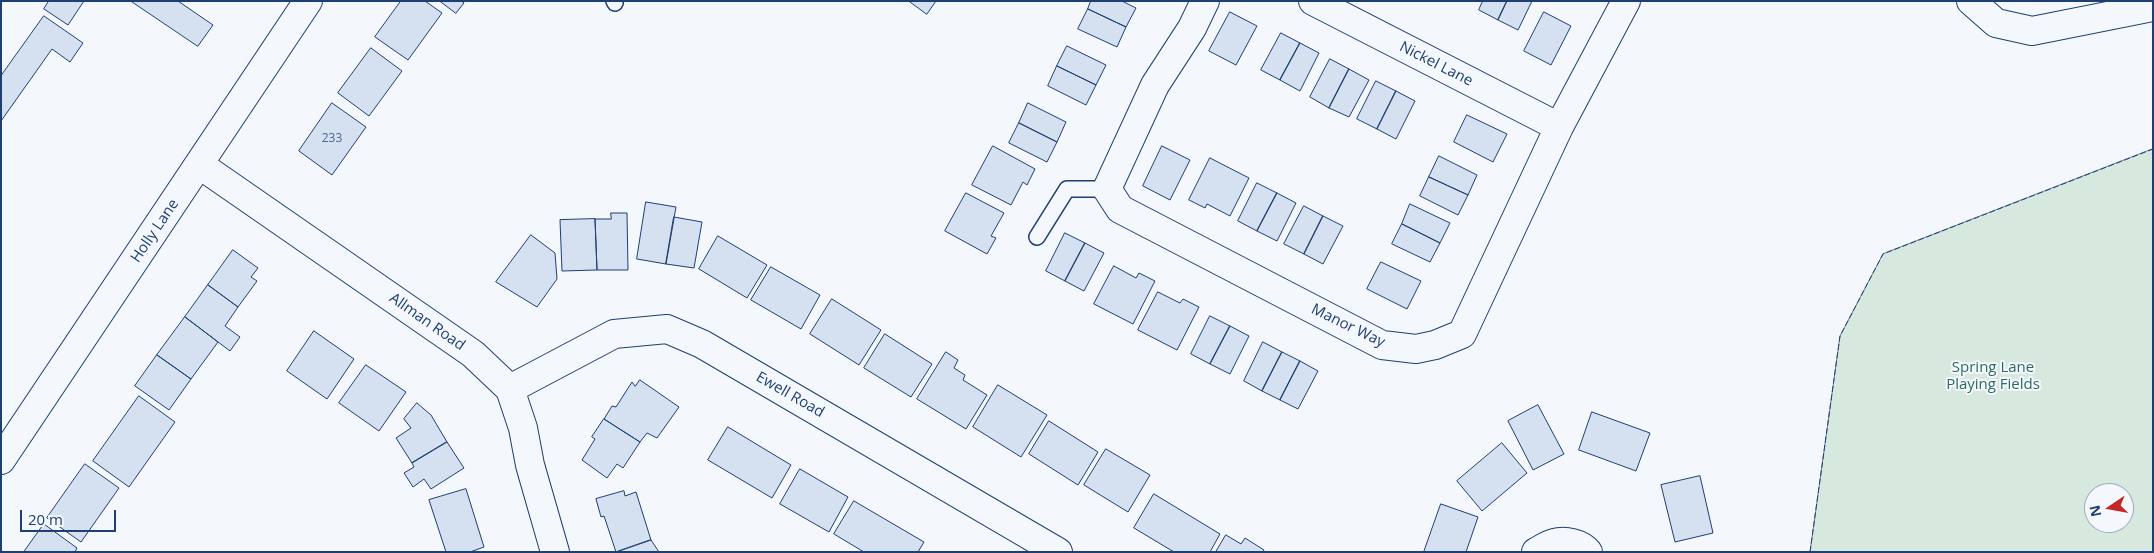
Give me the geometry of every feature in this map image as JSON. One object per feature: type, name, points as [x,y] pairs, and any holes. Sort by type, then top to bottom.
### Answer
[{"type":"street","name":"Holly Lane","points":[[1,460],[308,1]]},
{"type":"street","points":[[1107,189],[1156,85],[1192,28],[1205,1]]},
{"type":"street","name":"Nickel Lane","points":[[1313,1],[1559,127]]},
{"type":"street","name":"Manor Way","points":[[1107,189],[1120,209],[1382,345],[1416,349],[1435,345],[1462,334],[1559,127],[1626,1]]},
{"type":"street","points":[[1972,1],[1996,22],[2032,31],[2153,7]]},
{"type":"street","name":"Allman Road","points":[[200,165],[472,354],[510,389],[523,428],[530,465],[555,552]]},
{"type":"street","name":"Ewell Road","points":[[510,389],[614,334],[666,329],[702,344],[1058,552]]},
{"type":"street","points":[[1536,552],[1554,542],[1573,543],[1585,548],[1588,552]]},
{"type":"lane","points":[[1037,237],[1067,189],[1107,189]]},
{"type":"green space","name":"Spring Lane Playing Fields","points":[[2153,149],[2153,552],[1810,552],[1840,336],[1883,254]]},
{"type":"building","points":[[49,1],[84,1],[68,25],[44,9]]},
{"type":"building","points":[[131,1],[178,1],[213,25],[198,46]]},
{"type":"building","points":[[401,1],[425,1],[442,13],[408,60],[375,37]]},
{"type":"building","points":[[440,1],[461,1],[464,3],[456,13]]},
{"type":"building","points":[[909,1],[936,1],[927,14]]},
{"type":"building","points":[[1091,1],[1122,1],[1136,8],[1126,27],[1088,9]]},
{"type":"building","points":[[1483,1],[1507,1],[1498,20],[1479,10]]},
{"type":"building","points":[[1507,1],[1532,1],[1518,30],[1498,20]]},
{"type":"building","points":[[1088,9],[1126,27],[1117,47],[1078,29]]},
{"type":"building","points":[[1230,12],[1257,26],[1236,65],[1209,51]]},
{"type":"building","points":[[1544,12],[1571,26],[1551,65],[1524,51]]},
{"type":"building","points":[[44,16],[83,43],[70,62],[52,49],[1,121],[1,76]]},
{"type":"building","points":[[1281,33],[1300,43],[1280,80],[1261,70]]},
{"type":"building","points":[[1300,43],[1319,53],[1300,91],[1280,80]]},
{"type":"building","points":[[1067,46],[1106,65],[1096,85],[1057,66]]},
{"type":"building","points":[[371,48],[402,71],[369,116],[338,93]]},
{"type":"building","points":[[1330,59],[1349,69],[1329,108],[1310,97]]},
{"type":"building","points":[[1057,66],[1096,85],[1086,105],[1048,86]]},
{"type":"building","points":[[1349,69],[1369,80],[1349,117],[1329,108]]},
{"type":"building","points":[[1376,81],[1396,91],[1377,129],[1357,119]]},
{"type":"building","points":[[1396,91],[1415,101],[1396,139],[1377,129]]},
{"type":"building","points":[[332,103],[366,127],[332,175],[299,151]]},
{"type":"building","points":[[1028,103],[1066,122],[1057,142],[1019,123]]},
{"type":"building","points":[[1467,115],[1507,134],[1493,162],[1454,142]]},
{"type":"building","points":[[1019,123],[1057,142],[1047,162],[1009,143]]},
{"type":"building","points":[[993,146],[1035,169],[1027,185],[1023,182],[1011,205],[972,185]]},
{"type":"building","points":[[1162,146],[1190,160],[1170,200],[1143,186]]},
{"type":"building","points":[[1439,156],[1477,175],[1468,195],[1429,177]]},
{"type":"building","points":[[1210,158],[1249,178],[1230,216],[1207,204],[1205,208],[1189,200]]},
{"type":"building","points":[[1429,177],[1468,195],[1458,215],[1420,196]]},
{"type":"building","points":[[1257,183],[1277,193],[1257,231],[1238,221]]},
{"type":"building","points":[[966,193],[1004,213],[991,236],[996,238],[987,254],[945,231]]},
{"type":"building","points":[[1277,193],[1296,203],[1277,241],[1257,231]]},
{"type":"building","points":[[646,202],[676,207],[666,264],[637,259]]},
{"type":"building","points":[[1410,204],[1450,223],[1440,243],[1402,224]]},
{"type":"building","points":[[1304,206],[1323,216],[1304,254],[1284,244]]},
{"type":"building","points":[[611,213],[627,213],[628,270],[597,270],[595,219],[611,219]]},
{"type":"building","points":[[1323,216],[1343,226],[1323,264],[1304,254]]},
{"type":"building","points":[[674,217],[702,222],[694,268],[666,264]]},
{"type":"building","points":[[595,219],[597,270],[562,271],[560,220]]},
{"type":"building","points":[[1402,224],[1440,243],[1430,262],[1392,244]]},
{"type":"building","points":[[1065,233],[1085,243],[1065,281],[1046,271]]},
{"type":"building","points":[[531,235],[555,253],[557,279],[537,307],[496,282]]},
{"type":"building","points":[[718,236],[767,265],[747,298],[699,269]]},
{"type":"building","points":[[1085,243],[1104,253],[1084,291],[1065,281]]},
{"type":"building","points":[[233,250],[258,268],[251,277],[257,281],[238,307],[208,285]]},
{"type":"building","points":[[1381,262],[1421,281],[1407,309],[1367,289]]},
{"type":"building","points":[[1114,266],[1136,278],[1139,273],[1155,281],[1133,324],[1094,304]]},
{"type":"building","points":[[771,267],[820,295],[801,329],[751,300]]},
{"type":"building","points":[[208,285],[238,307],[225,326],[240,337],[230,351],[185,317]]},
{"type":"building","points":[[1158,292],[1180,303],[1183,299],[1199,307],[1177,350],[1138,330]]},
{"type":"building","points":[[832,299],[881,330],[859,365],[810,334]]},
{"type":"building","points":[[1210,316],[1230,326],[1210,364],[1191,354]]},
{"type":"building","points":[[185,317],[218,342],[191,379],[157,355]]},
{"type":"building","points":[[1230,326],[1249,336],[1230,374],[1210,364]]},
{"type":"building","points":[[314,331],[354,359],[327,399],[287,371]]},
{"type":"building","points":[[885,334],[932,364],[911,397],[864,368]]},
{"type":"building","points":[[1263,342],[1282,352],[1262,391],[1244,381]]},
{"type":"building","points":[[946,352],[958,360],[954,368],[965,375],[963,380],[987,395],[966,429],[917,399]]},
{"type":"building","points":[[1282,352],[1300,361],[1280,400],[1262,391]]},
{"type":"building","points":[[157,355],[191,379],[169,410],[135,386]]},
{"type":"building","points":[[1300,361],[1318,371],[1298,409],[1280,400]]},
{"type":"building","points":[[366,365],[406,392],[379,431],[339,403]]},
{"type":"building","points":[[640,380],[679,407],[657,438],[647,433],[640,442],[604,419],[612,406],[616,407],[632,382],[635,386]]},
{"type":"building","points":[[998,385],[1047,415],[1021,457],[973,427]]},
{"type":"building","points":[[139,396],[175,422],[129,487],[93,461]]},
{"type":"building","points":[[417,403],[431,415],[447,442],[412,463],[396,438],[411,428],[404,419]]},
{"type":"building","points":[[1538,405],[1564,454],[1533,470],[1508,421]]},
{"type":"building","points":[[1592,412],[1650,433],[1636,471],[1579,450]]},
{"type":"building","points":[[604,419],[640,442],[623,468],[617,464],[607,478],[582,460],[595,439],[592,437]]},
{"type":"building","points":[[1049,421],[1098,452],[1078,485],[1029,454]]},
{"type":"building","points":[[728,427],[791,465],[772,498],[708,460]]},
{"type":"building","points":[[447,442],[464,468],[431,489],[424,479],[413,487],[404,473],[414,467],[412,463]]},
{"type":"building","points":[[1502,443],[1527,473],[1482,511],[1457,481]]},
{"type":"building","points":[[1106,449],[1150,475],[1128,512],[1084,485]]},
{"type":"building","points":[[85,464],[119,488],[81,542],[47,518]]},
{"type":"building","points":[[800,469],[848,497],[829,532],[780,504]]},
{"type":"building","points":[[1700,476],[1713,533],[1675,542],[1661,485]]},
{"type":"building","points":[[466,489],[484,547],[470,552],[446,552],[429,500]]},
{"type":"building","points":[[624,491],[625,496],[636,492],[651,540],[616,552],[604,516],[601,517],[596,499]]},
{"type":"building","points":[[1154,494],[1220,534],[1210,552],[1174,552],[1134,528]]},
{"type":"building","points":[[854,501],[924,542],[918,552],[864,552],[834,534]]},
{"type":"building","points":[[1441,504],[1478,517],[1466,552],[1424,552]]},
{"type":"building","points":[[44,524],[77,548],[75,552],[24,552]]},
{"type":"building","points":[[1226,535],[1241,544],[1245,538],[1264,550],[1263,552],[1216,552]]},
{"type":"building","points":[[651,540],[659,552],[616,552]]},
{"type":"fence","points":[[1810,552],[1840,336],[1883,254],[2153,149]]}]
